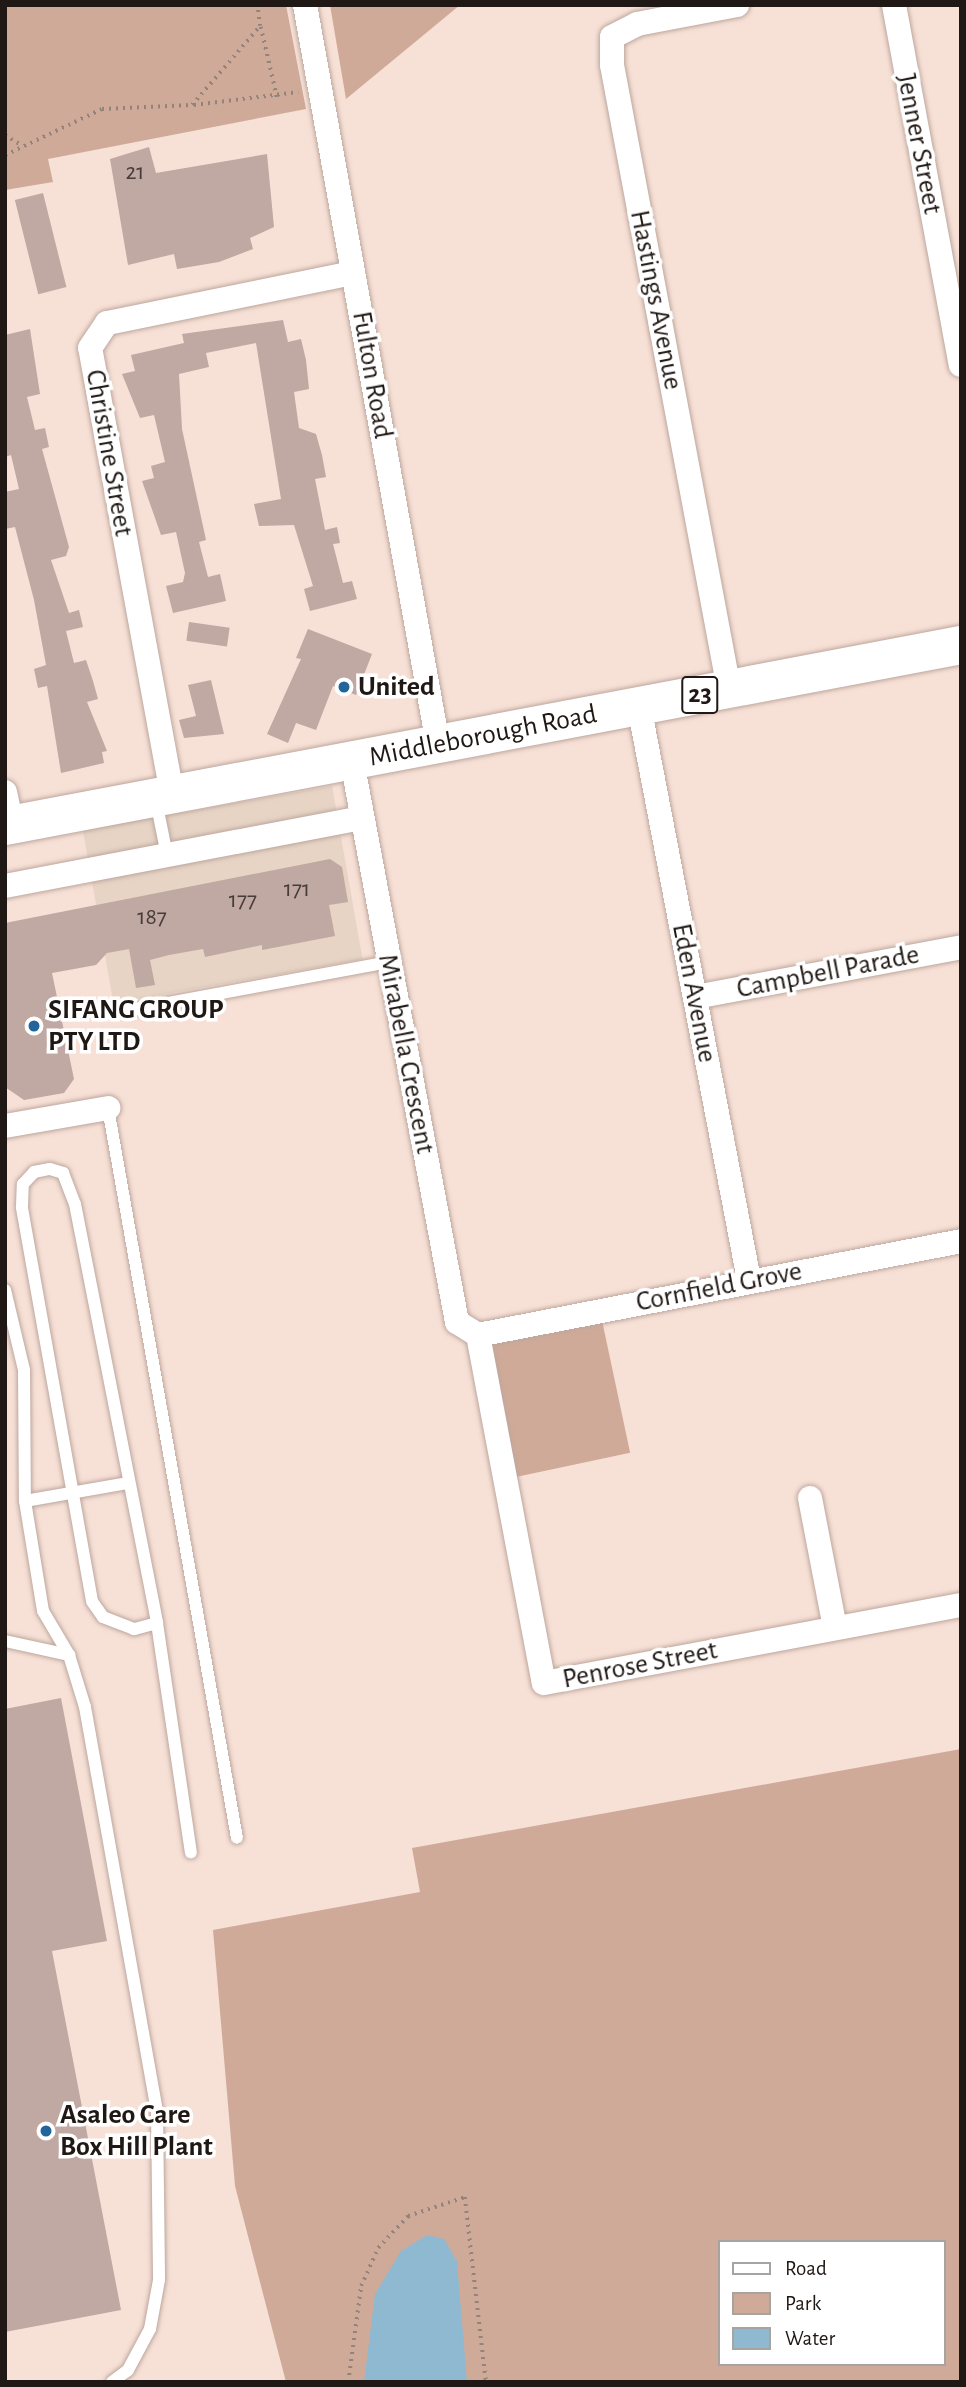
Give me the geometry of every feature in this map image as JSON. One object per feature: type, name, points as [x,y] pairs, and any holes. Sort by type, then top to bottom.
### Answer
[{"type":"main road","name":"Middleborough Road","points":[[7,815],[164,796],[961,645]]},
{"type":"street","name":"Fulton Road","points":[[305,5],[438,744]]},
{"type":"street","name":"Hastings Avenue","points":[[729,689],[612,65],[612,37],[637,24],[737,5]]},
{"type":"street","name":"Jenner Street","points":[[894,5],[961,365]]},
{"type":"street","name":"Christine Street","points":[[164,796],[90,348],[107,323],[353,272]]},
{"type":"street","name":"Eden Avenue","points":[[639,706],[749,1280]]},
{"type":"street","name":"Mirabella Crescent","points":[[352,761],[457,1322],[478,1335]]},
{"type":"street","points":[[5,886],[362,818]]},
{"type":"street","name":"Campbell Parade","points":[[695,997],[961,947]]},
{"type":"street","points":[[5,1126],[108,1108]]},
{"type":"street","name":"Cornfield Grove","points":[[478,1335],[749,1280],[961,1241]]},
{"type":"street","name":"Penrose Street","points":[[478,1335],[544,1684],[961,1605]]},
{"type":"street","points":[[810,1498],[835,1628]]},
{"type":"lane","points":[[164,796],[167,855]]},
{"type":"lane","points":[[130,1010],[388,962]]},
{"type":"lane","points":[[108,1108],[237,1838]]},
{"type":"lane","points":[[157,1623],[134,1629],[103,1618],[92,1601],[22,1207],[23,1184],[34,1172],[62,1173],[71,1186],[157,1623],[191,1852]]},
{"type":"lane","points":[[5,1290],[24,1370],[25,1501],[43,1611],[69,1655],[85,1707],[157,2111],[159,2280],[150,2329],[128,2370],[112,2382]]},
{"type":"lane","points":[[25,1501],[128,1483]]},
{"type":"lane","points":[[5,1641],[69,1655]]},
{"type":"path","points":[[257,5],[277,97]]},
{"type":"path","points":[[192,105],[260,26]]},
{"type":"path","points":[[5,155],[102,109],[192,105],[277,97],[322,88]]},
{"type":"path","points":[[5,135],[22,146]]},
{"type":"path","points":[[348,2382],[361,2286],[377,2248],[408,2216],[465,2197],[486,2382]]},
{"type":"shaded area","points":[[332,786],[363,959],[113,1003],[83,830]]},
{"type":"green space","points":[[5,5],[286,5],[306,109],[48,159],[53,182],[5,190]]},
{"type":"green space","points":[[330,5],[460,5],[346,99]]},
{"type":"green space","points":[[600,1311],[630,1453],[509,1479],[479,1337]]},
{"type":"green space","points":[[961,1749],[961,2382],[286,2382],[235,2186],[213,1930],[420,1892],[412,1848]]},
{"type":"water","points":[[427,2235],[444,2239],[457,2261],[467,2382],[364,2382],[375,2294],[401,2251]]},
{"type":"building","points":[[149,147],[156,173],[267,154],[274,227],[250,238],[253,249],[219,262],[177,269],[174,254],[128,265],[110,159]]},
{"type":"building","points":[[43,193],[66,287],[38,294],[15,200]]},
{"type":"building","points":[[283,320],[288,342],[301,339],[306,360],[309,389],[294,392],[299,428],[316,434],[322,455],[326,477],[315,479],[325,530],[337,527],[340,543],[333,544],[343,583],[352,581],[357,599],[310,611],[304,589],[313,586],[294,525],[259,526],[254,504],[281,499],[256,343],[206,353],[209,367],[179,374],[182,429],[206,540],[199,542],[208,577],[220,574],[226,601],[173,613],[166,586],[183,582],[185,573],[176,532],[161,535],[142,481],[154,478],[151,466],[165,462],[154,415],[140,418],[122,374],[135,371],[131,355],[184,343],[182,334]]},
{"type":"building","points":[[30,329],[40,394],[27,397],[35,430],[45,428],[49,447],[42,449],[69,547],[66,556],[51,560],[69,613],[79,610],[83,627],[66,631],[74,663],[86,660],[98,699],[87,702],[107,751],[102,752],[104,763],[61,773],[47,686],[38,688],[34,669],[46,665],[34,600],[15,527],[5,529],[5,492],[19,489],[11,455],[5,457],[5,335]]},
{"type":"building","points":[[189,622],[230,628],[227,647],[186,641]]},
{"type":"building","points":[[308,629],[372,654],[356,695],[333,686],[316,730],[296,723],[288,743],[267,734],[301,659],[296,658]]},
{"type":"building","points":[[211,680],[224,734],[184,738],[179,720],[196,716],[188,685]]},
{"type":"building","points":[[330,859],[342,867],[348,902],[329,905],[335,936],[262,950],[262,945],[205,957],[203,949],[169,955],[150,960],[155,985],[136,988],[129,949],[107,953],[96,965],[52,973],[74,1079],[64,1093],[24,1100],[5,1087],[5,923]]},
{"type":"building","name":"Asaleo Care Box Hill Plant","points":[[61,1698],[107,1941],[52,1951],[121,2310],[5,2332],[5,1709]]},
{"type":"place","name":"United","points":[[344,687]]},
{"type":"place","name":"SIFANG GROUP PTY LTD","points":[[34,1026]]},
{"type":"place","name":"Asaleo Care Box Hill Plant","points":[[46,2131]]}]
